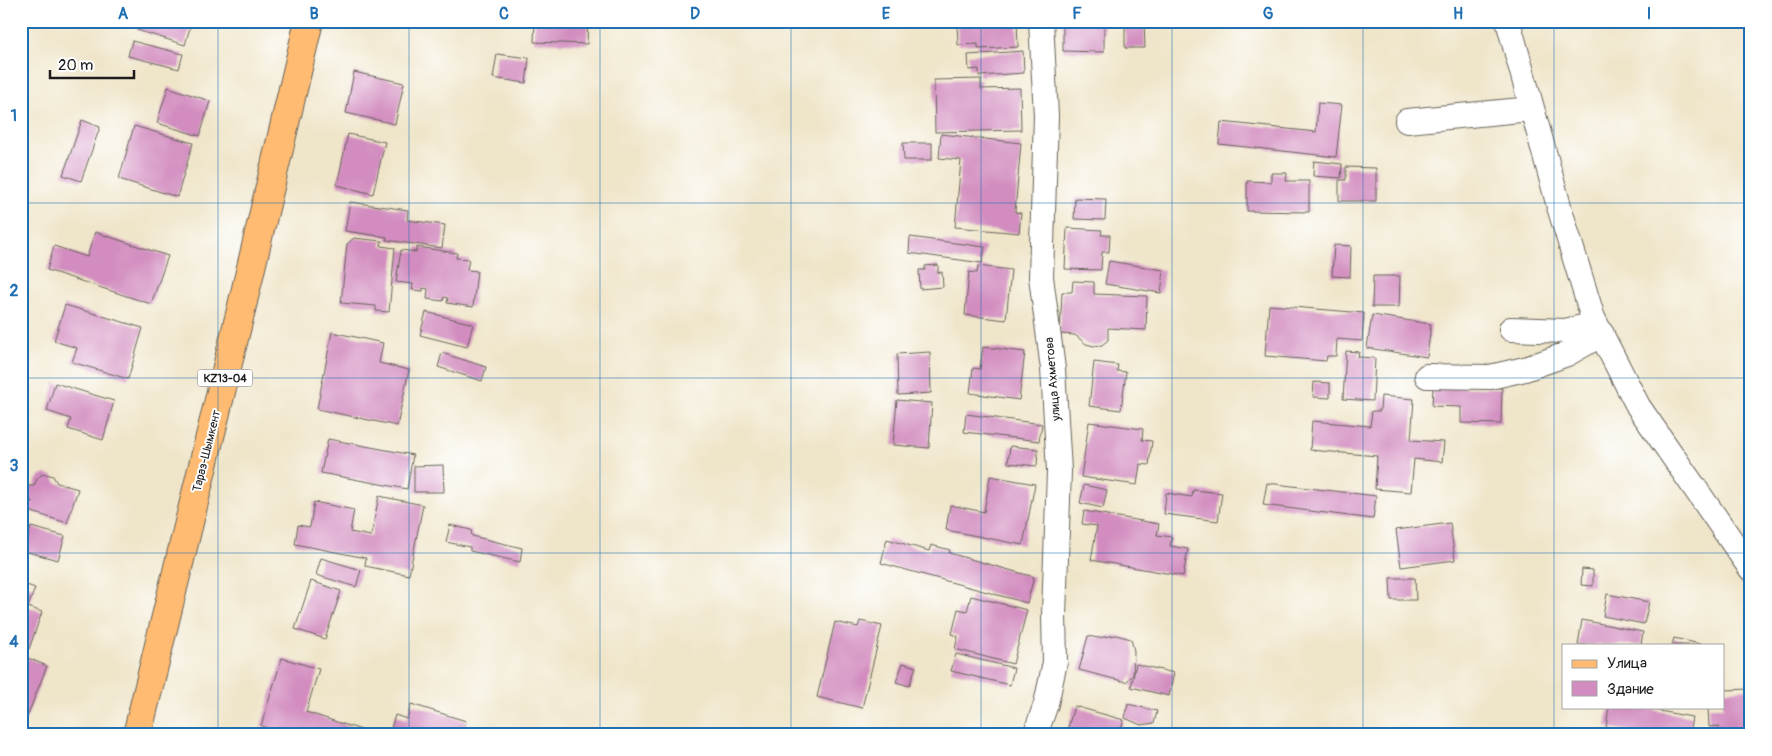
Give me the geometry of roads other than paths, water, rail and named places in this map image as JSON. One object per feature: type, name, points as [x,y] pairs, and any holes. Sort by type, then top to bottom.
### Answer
[{"type":"main road","name":"Тараз-Шымкент","points":[[137,735],[242,310],[309,21]]},
{"type":"street","name":"улица Ахметова","points":[[1035,735],[1046,704],[1055,662],[1054,616],[1059,471],[1053,369],[1041,277],[1046,116],[1040,21]]},
{"type":"street","points":[[1508,21],[1560,210],[1599,329],[1638,406],[1751,569]]},
{"type":"street","points":[[1407,121],[1532,109]]},
{"type":"street","points":[[1511,329],[1565,331],[1599,329]]},
{"type":"street","points":[[1427,376],[1490,377],[1524,369],[1567,354],[1599,329]]}]
